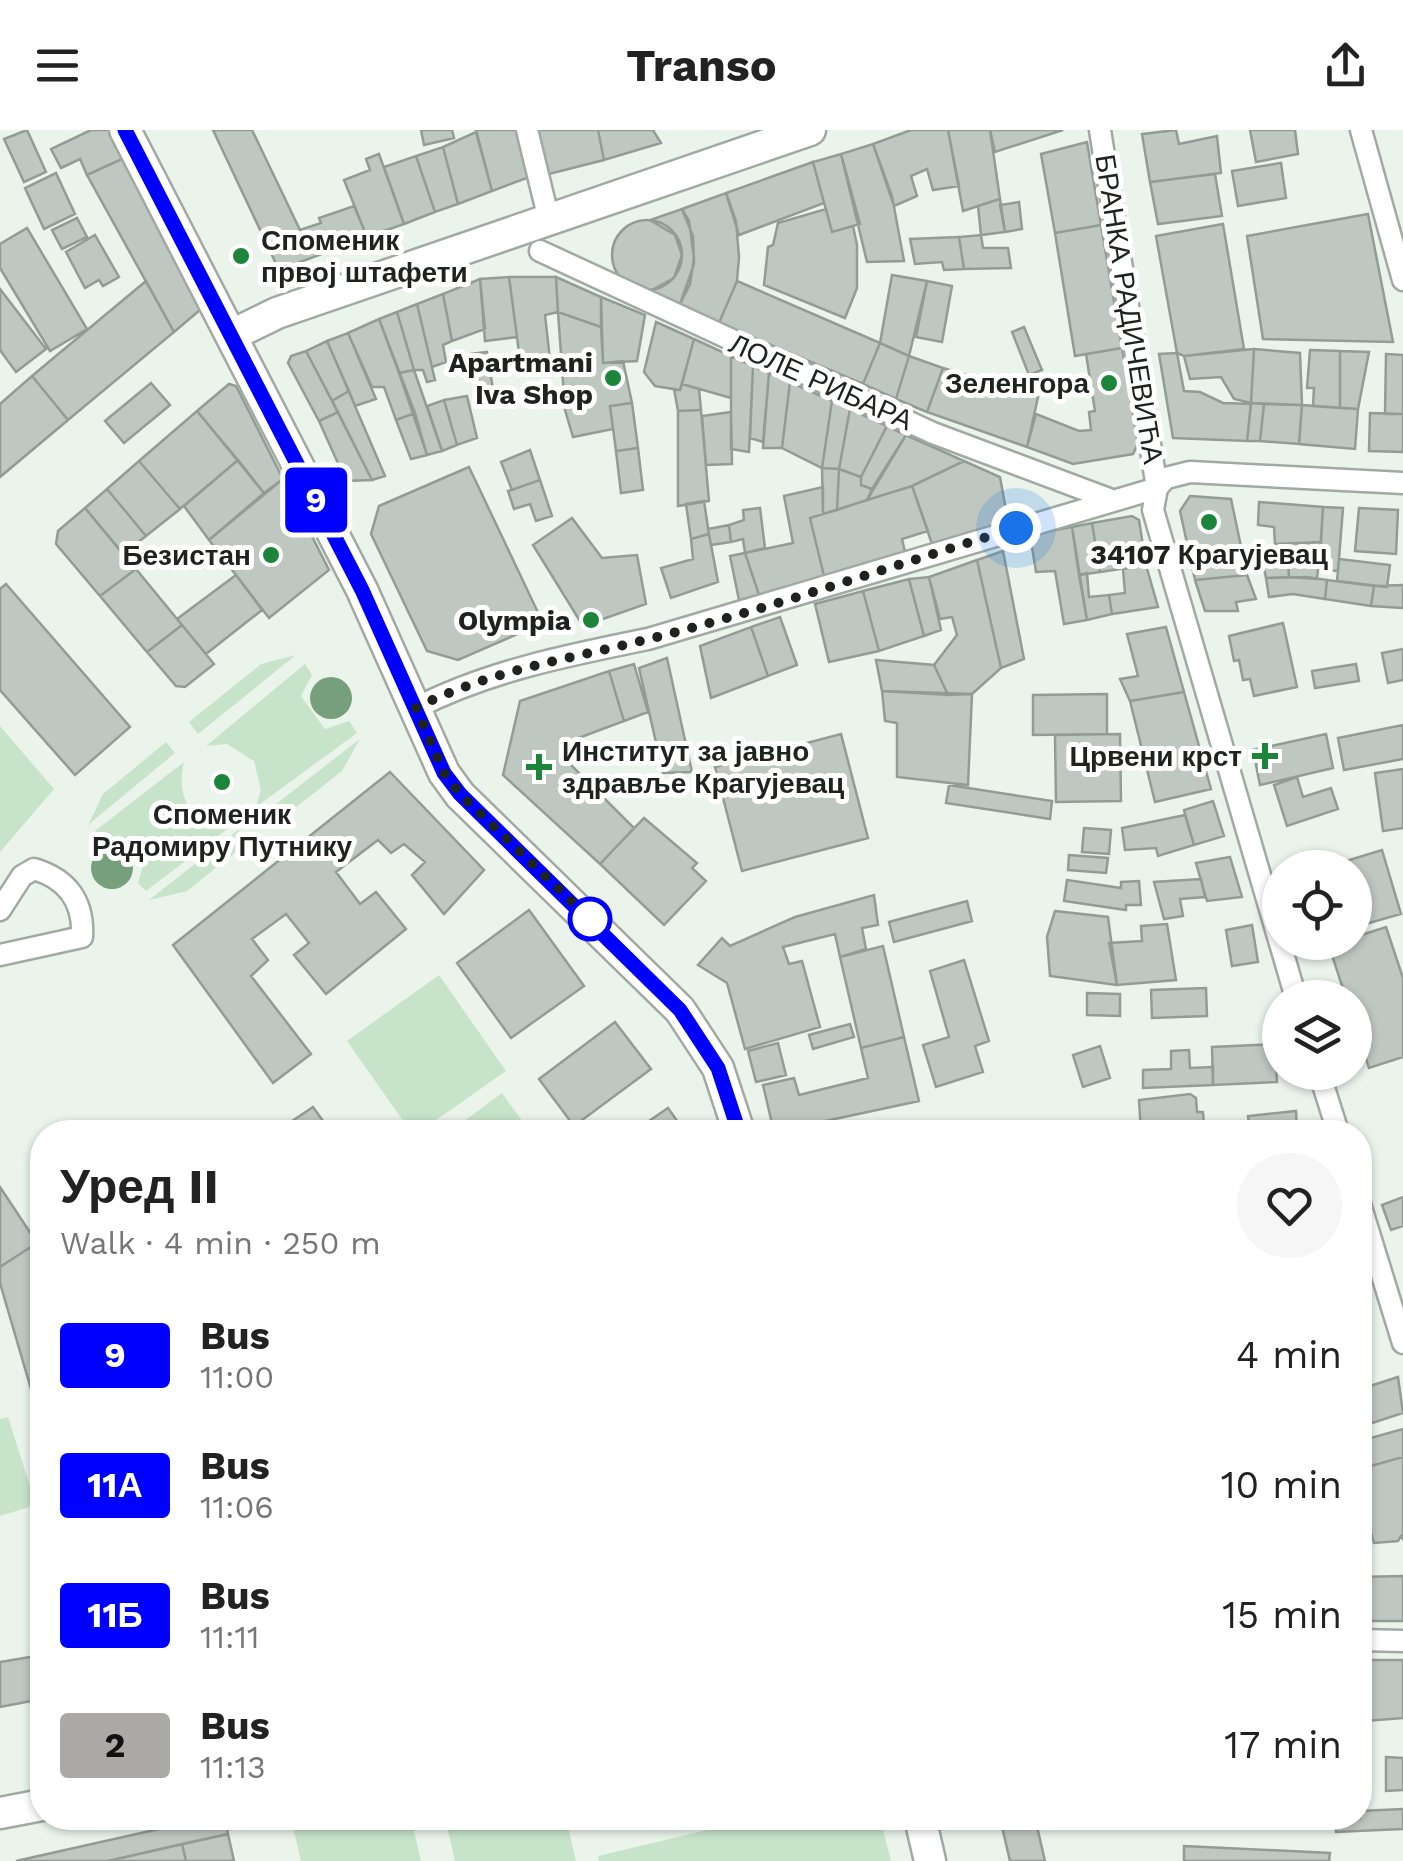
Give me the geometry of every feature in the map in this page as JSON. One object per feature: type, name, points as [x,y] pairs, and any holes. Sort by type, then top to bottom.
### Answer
[{"type":"street","points":[[528,130],[548,220]]},
{"type":"street","points":[[232,335],[278,313],[810,130]]},
{"type":"street","name":"БРАНКА РАДИЧЕВИЋА","points":[[1100,130],[1157,488],[1152,504],[1291,980]]},
{"type":"street","points":[[1362,130],[1402,284]]},
{"type":"street","points":[[135,133],[362,590],[444,773],[460,794],[648,975],[702,1037],[718,1068],[736,1120]]},
{"type":"street","name":"ЛОЛЕ РИБАРА","points":[[540,251],[916,425],[1109,500]]},
{"type":"street","points":[[416,708],[454,688],[568,655],[648,640],[1157,488],[1166,478],[1190,472],[1403,483]]},
{"type":"street","points":[[0,910],[22,876],[34,869],[52,874],[66,887],[83,917],[82,936],[0,954]]},
{"type":"street","points":[[1325,1090],[1334,1120]]},
{"type":"street","points":[[1372,1243],[1403,1343]]},
{"type":"street","points":[[1372,1640],[1403,1641]]},
{"type":"street","points":[[0,1813],[30,1807]]},
{"type":"street","points":[[923,1830],[930,1861]]},
{"type":"shaded area","points":[[296,655],[198,734],[189,722],[261,664]]},
{"type":"shaded area","points":[[305,664],[312,675],[301,696],[325,729],[349,721],[357,733],[256,807],[261,790],[254,761],[227,744],[206,746]]},
{"type":"shaded area","points":[[331,677],[346,683],[352,698],[346,713],[331,719],[316,713],[310,698],[316,683]]},
{"type":"shaded area","points":[[0,726],[54,789],[0,852]]},
{"type":"shaded area","points":[[360,739],[342,771],[272,826],[263,814]]},
{"type":"shaded area","points":[[166,742],[175,753],[88,825],[103,794]]},
{"type":"shaded area","points":[[184,762],[182,788],[190,809],[208,822],[234,824],[146,891],[138,883],[143,866],[120,838],[102,840],[95,831]]},
{"type":"shaded area","points":[[238,830],[248,842],[187,891],[149,900]]},
{"type":"shaded area","points":[[112,847],[127,853],[133,868],[127,883],[112,889],[97,883],[91,868],[97,853]]},
{"type":"shaded area","points":[[439,975],[506,1071],[436,1120],[403,1120],[347,1041]]},
{"type":"shaded area","points":[[502,1093],[521,1120],[465,1120]]},
{"type":"shaded area","points":[[8,1417],[30,1486],[30,1507],[0,1516],[0,1419]]},
{"type":"shaded area","points":[[294,1830],[414,1830],[421,1861],[301,1861]]},
{"type":"shaded area","points":[[448,1830],[569,1830],[576,1861],[455,1861]]},
{"type":"shaded area","points":[[707,1830],[883,1830],[891,1861],[599,1861],[598,1856]]},
{"type":"building","points":[[27,130],[46,172],[24,182],[4,139]]},
{"type":"building","points":[[91,130],[109,130],[124,158],[87,175],[80,159],[61,168],[51,149]]},
{"type":"building","points":[[213,130],[252,130],[300,230],[321,223],[319,218],[354,206],[367,237],[279,270]]},
{"type":"building","points":[[421,130],[452,130],[454,138],[424,145]]},
{"type":"building","points":[[476,130],[521,130],[532,176],[492,191]]},
{"type":"building","points":[[530,130],[598,130],[604,160],[541,176]]},
{"type":"building","points":[[598,130],[653,130],[661,143],[604,160]]},
{"type":"building","points":[[911,130],[948,130],[959,186],[933,190],[927,169],[911,176],[917,196],[894,206],[873,144]]},
{"type":"building","points":[[948,130],[990,130],[1000,199],[963,211]]},
{"type":"building","points":[[990,130],[1063,130],[995,152]]},
{"type":"building","points":[[1176,130],[1179,144],[1217,136],[1221,173],[1150,182],[1142,134]]},
{"type":"building","points":[[1250,130],[1295,130],[1298,154],[1256,162]]},
{"type":"building","points":[[476,132],[492,191],[458,204],[443,147]]},
{"type":"building","points":[[1087,142],[1101,225],[1055,233],[1041,154]]},
{"type":"building","points":[[873,144],[892,196],[904,261],[867,262],[841,154]]},
{"type":"building","points":[[443,147],[458,204],[435,212],[416,156]]},
{"type":"building","points":[[379,154],[404,224],[367,237],[344,180],[370,170],[366,159]]},
{"type":"building","points":[[841,154],[860,224],[832,232],[813,162]]},
{"type":"building","points":[[416,156],[435,212],[404,224],[384,167]]},
{"type":"building","points":[[124,158],[200,310],[174,332],[87,175]]},
{"type":"building","points":[[813,162],[824,203],[739,235],[726,193]]},
{"type":"building","points":[[1281,163],[1286,198],[1238,206],[1232,171]]},
{"type":"building","points":[[56,173],[75,214],[44,229],[25,188]]},
{"type":"building","points":[[1215,174],[1222,216],[1158,224],[1150,182]]},
{"type":"building","points":[[726,193],[736,221],[739,257],[737,281],[719,323],[680,304],[690,284],[694,258],[689,221],[682,209]]},
{"type":"building","points":[[1000,199],[1005,232],[981,235],[978,206]]},
{"type":"building","points":[[1019,202],[1022,229],[1005,232],[1000,205]]},
{"type":"building","points":[[682,209],[693,236],[694,264],[680,304],[650,291],[674,278],[682,255],[675,235],[650,220]]},
{"type":"building","points":[[826,209],[832,232],[853,226],[857,245],[857,288],[845,318],[764,285],[768,247],[773,245],[778,223]]},
{"type":"building","points":[[1368,214],[1393,342],[1263,339],[1247,236]]},
{"type":"building","points":[[77,218],[87,237],[62,249],[52,230]]},
{"type":"building","points":[[647,220],[672,230],[682,255],[672,280],[647,290],[622,280],[612,255],[622,230]]},
{"type":"building","points":[[1223,224],[1244,349],[1184,356],[1177,353],[1156,236]]},
{"type":"building","points":[[1101,225],[1122,348],[1075,356],[1055,233]]},
{"type":"building","points":[[27,228],[87,329],[50,351],[0,268],[0,244]]},
{"type":"building","points":[[95,235],[119,277],[103,286],[99,280],[85,288],[66,252]]},
{"type":"building","points":[[981,235],[983,248],[1008,248],[1011,268],[964,269],[959,237]]},
{"type":"building","points":[[959,237],[964,269],[944,270],[942,262],[915,264],[910,239]]},
{"type":"building","points":[[892,275],[927,281],[909,356],[880,343]]},
{"type":"building","points":[[509,277],[517,337],[485,341],[480,279]]},
{"type":"building","points":[[509,277],[556,277],[558,312],[545,315],[551,369],[522,375]]},
{"type":"building","points":[[556,277],[601,297],[601,327],[558,312]]},
{"type":"building","points":[[480,279],[485,329],[452,341],[443,294]]},
{"type":"building","points":[[146,281],[174,332],[68,420],[32,376]]},
{"type":"building","points":[[737,281],[880,343],[863,384],[719,323]]},
{"type":"building","points":[[927,281],[952,286],[942,342],[916,337]]},
{"type":"building","points":[[0,289],[46,349],[16,372],[0,350]]},
{"type":"building","points":[[443,294],[452,341],[443,345],[446,362],[432,367],[417,304]]},
{"type":"building","points":[[601,297],[645,315],[637,361],[603,363]]},
{"type":"building","points":[[417,304],[435,380],[427,382],[423,370],[414,370],[397,312]]},
{"type":"building","points":[[397,312],[414,370],[399,373],[379,319]]},
{"type":"building","points":[[558,312],[601,327],[603,363],[623,361],[632,403],[610,406],[613,429],[573,437],[565,410]]},
{"type":"building","points":[[379,319],[415,413],[396,420],[384,387],[372,387],[348,333]]},
{"type":"building","points":[[656,322],[694,339],[680,390],[655,386],[644,372]]},
{"type":"building","points":[[1024,327],[1042,370],[1029,375],[1012,332]]},
{"type":"building","points":[[348,333],[376,399],[355,406],[327,341]]},
{"type":"building","points":[[694,339],[731,356],[731,398],[682,384]]},
{"type":"building","points":[[327,341],[349,391],[332,401],[306,351]]},
{"type":"building","points":[[880,343],[909,356],[896,399],[863,384]]},
{"type":"building","name":"Зеленгора","points":[[1122,348],[1138,444],[1133,454],[1073,464],[1027,447],[1036,414],[1079,431],[1091,430],[1089,412],[1095,411],[1086,354]]},
{"type":"building","points":[[1254,349],[1300,353],[1302,405],[1251,403]]},
{"type":"building","points":[[1254,349],[1251,403],[1234,399],[1221,377],[1190,379],[1184,356]]},
{"type":"building","points":[[1310,350],[1340,351],[1340,408],[1313,406],[1314,388],[1307,388]]},
{"type":"building","points":[[306,351],[338,412],[319,421],[288,363],[291,356]]},
{"type":"building","points":[[1340,351],[1369,352],[1358,409],[1340,408]]},
{"type":"building","points":[[487,352],[494,395],[477,398],[470,354]]},
{"type":"building","points":[[1177,353],[1184,391],[1200,392],[1223,403],[1251,404],[1247,441],[1173,438],[1159,354]]},
{"type":"building","points":[[1386,354],[1403,355],[1403,414],[1385,414]]},
{"type":"building","points":[[731,356],[753,366],[749,452],[731,449]]},
{"type":"building","points":[[909,356],[943,368],[927,412],[896,399]]},
{"type":"building","points":[[753,366],[769,373],[763,442],[750,438]]},
{"type":"building","points":[[943,368],[1038,397],[1027,447],[927,412]]},
{"type":"building","points":[[414,370],[442,451],[427,455],[399,373]]},
{"type":"building","points":[[769,373],[790,382],[782,448],[763,448]]},
{"type":"building","points":[[32,376],[68,420],[0,477],[0,404]]},
{"type":"building","points":[[790,382],[832,401],[822,468],[782,448]]},
{"type":"building","points":[[151,383],[170,405],[124,443],[105,421]]},
{"type":"building","points":[[229,384],[236,386],[283,479],[264,493],[197,411]]},
{"type":"building","points":[[682,384],[699,389],[701,410],[678,411],[674,389],[680,390]]},
{"type":"building","points":[[349,391],[385,476],[372,480],[332,401]]},
{"type":"building","points":[[467,396],[477,438],[457,445],[444,400]]},
{"type":"building","points":[[444,400],[457,445],[442,451],[427,406]]},
{"type":"building","points":[[832,401],[850,409],[839,469],[822,468]]},
{"type":"building","points":[[632,403],[638,448],[616,451],[610,406]]},
{"type":"building","points":[[1251,403],[1264,404],[1260,441],[1247,441]]},
{"type":"building","points":[[1264,404],[1302,405],[1299,444],[1260,441]]},
{"type":"building","points":[[1302,405],[1358,409],[1355,449],[1299,444]]},
{"type":"building","points":[[850,409],[887,426],[861,477],[839,469]]},
{"type":"building","points":[[701,410],[709,501],[678,506],[678,411]]},
{"type":"building","points":[[197,411],[238,460],[180,509],[139,461]]},
{"type":"building","points":[[338,412],[372,480],[346,481],[319,421]]},
{"type":"building","points":[[731,412],[732,464],[706,465],[702,416]]},
{"type":"building","points":[[415,413],[427,455],[411,459],[396,420]]},
{"type":"building","points":[[1370,413],[1403,414],[1403,452],[1369,451]]},
{"type":"building","points":[[887,426],[906,435],[872,489],[861,485],[861,477]]},
{"type":"building","points":[[906,435],[964,461],[912,486],[867,500]]},
{"type":"building","points":[[638,448],[643,490],[621,493],[616,451]]},
{"type":"building","points":[[530,450],[540,480],[512,490],[501,462]]},
{"type":"building","points":[[238,460],[264,493],[209,540],[184,506]]},
{"type":"building","points":[[139,461],[180,509],[146,536],[107,489]]},
{"type":"building","points":[[964,461],[1000,477],[1008,521],[932,544],[912,486]]},
{"type":"building","points":[[469,467],[543,623],[458,660],[427,651],[371,534],[379,506]]},
{"type":"building","points":[[822,468],[839,469],[837,510],[823,514]]},
{"type":"building","points":[[839,469],[861,477],[861,485],[872,489],[867,500],[837,510]]},
{"type":"building","name":"Безистан","points":[[283,479],[329,570],[269,618],[209,540]]},
{"type":"building","points":[[540,480],[552,516],[536,521],[530,504],[514,509],[508,491]]},
{"type":"building","points":[[912,486],[928,531],[902,539],[905,552],[824,576],[810,518]]},
{"type":"building","points":[[823,487],[823,514],[810,518],[824,576],[759,595],[745,553],[793,543],[784,496]]},
{"type":"building","points":[[107,489],[146,536],[123,554],[85,508]]},
{"type":"building","points":[[1190,496],[1231,499],[1247,575],[1195,580],[1180,511]]},
{"type":"building","points":[[704,501],[709,534],[691,539],[686,504]]},
{"type":"building","points":[[1259,502],[1323,507],[1321,542],[1275,544],[1274,527],[1258,525]]},
{"type":"building","points":[[1323,507],[1343,508],[1338,571],[1319,569]]},
{"type":"building","points":[[85,508],[136,569],[100,596],[56,544],[58,531]]},
{"type":"building","points":[[760,508],[765,548],[745,553],[743,539],[731,542],[729,525],[744,520],[743,510]]},
{"type":"building","points":[[1359,508],[1398,510],[1396,554],[1355,551]]},
{"type":"building","points":[[1132,516],[1139,520],[1146,565],[1100,572],[1092,523]]},
{"type":"building","points":[[572,518],[602,558],[637,555],[646,604],[583,626],[533,545]]},
{"type":"building","points":[[1092,523],[1100,572],[1079,575],[1072,527]]},
{"type":"building","points":[[729,525],[731,542],[711,545],[708,529]]},
{"type":"building","points":[[1072,527],[1087,620],[1064,624],[1055,571],[1036,572],[1030,535]]},
{"type":"building","points":[[709,534],[718,582],[671,598],[661,568],[693,559],[691,539]]},
{"type":"building","points":[[1321,542],[1317,579],[1289,577],[1287,544]]},
{"type":"building","points":[[1003,551],[1024,659],[1001,668],[977,560]]},
{"type":"building","points":[[1287,552],[1289,577],[1266,578],[1261,556]]},
{"type":"building","points":[[745,553],[759,595],[739,600],[730,556]]},
{"type":"building","points":[[1339,559],[1390,565],[1387,587],[1337,581]]},
{"type":"building","points":[[977,560],[1001,668],[972,694],[948,695],[934,665],[957,635],[952,617],[940,619],[929,577]]},
{"type":"building","points":[[1146,565],[1158,607],[1112,614],[1109,595],[1125,593],[1123,569]]},
{"type":"building","points":[[136,569],[182,625],[147,652],[100,596]]},
{"type":"building","points":[[1087,573],[1089,597],[1109,595],[1112,614],[1087,620],[1079,575]]},
{"type":"building","points":[[236,575],[262,610],[206,654],[177,619]]},
{"type":"building","points":[[1247,575],[1256,599],[1236,602],[1238,611],[1205,611],[1195,580]]},
{"type":"building","points":[[929,577],[941,630],[924,636],[909,579]]},
{"type":"building","points":[[1266,578],[1327,580],[1325,599],[1293,594],[1269,597]]},
{"type":"building","points":[[909,579],[924,636],[879,651],[863,591]]},
{"type":"building","points":[[1327,580],[1374,586],[1371,606],[1325,599]]},
{"type":"building","points":[[6,584],[130,727],[75,775],[0,690],[0,589]]},
{"type":"building","points":[[1403,585],[1403,608],[1371,606],[1374,586]]},
{"type":"building","points":[[863,591],[879,651],[829,662],[815,604]]},
{"type":"building","points":[[780,617],[797,665],[768,676],[751,627]]},
{"type":"building","points":[[1283,623],[1297,687],[1254,696],[1250,679],[1243,680],[1239,660],[1234,661],[1229,636]]},
{"type":"building","points":[[182,625],[214,664],[185,687],[176,686],[147,652]]},
{"type":"building","points":[[751,627],[768,676],[711,698],[700,646]]},
{"type":"building","points":[[1166,627],[1184,692],[1130,701],[1120,679],[1138,676],[1127,634]]},
{"type":"building","points":[[1403,649],[1403,680],[1388,683],[1382,653]]},
{"type":"building","points":[[667,658],[692,772],[663,773],[639,668]]},
{"type":"building","points":[[876,660],[934,665],[948,695],[882,691]]},
{"type":"building","points":[[634,664],[648,712],[624,721],[609,671]]},
{"type":"building","points":[[1356,664],[1359,681],[1315,688],[1312,671]]},
{"type":"building","name":"Институт за јавно здравље Крагујевац","points":[[609,671],[624,721],[568,742],[565,759],[634,828],[600,864],[503,775],[520,701]]},
{"type":"building","points":[[882,691],[972,694],[968,785],[897,777],[897,723],[885,721]]},
{"type":"building","points":[[1184,692],[1211,789],[1155,802],[1130,701]]},
{"type":"building","points":[[1107,694],[1107,734],[1033,735],[1033,695]]},
{"type":"building","points":[[1403,725],[1403,759],[1344,770],[1338,738]]},
{"type":"building","points":[[841,734],[868,838],[742,871],[715,767]]},
{"type":"building","points":[[1120,734],[1121,801],[1056,802],[1055,735]]},
{"type":"building","points":[[1326,734],[1333,768],[1260,785],[1253,750]]},
{"type":"building","points":[[1403,769],[1403,828],[1383,831],[1375,773]]},
{"type":"building","points":[[390,772],[484,870],[444,914],[412,875],[425,862],[404,844],[391,853],[378,840],[336,872],[360,904],[376,892],[406,929],[326,994],[294,955],[309,943],[286,914],[252,939],[268,960],[251,976],[311,1054],[273,1083],[173,945]]},
{"type":"building","points":[[1297,777],[1303,797],[1331,788],[1338,809],[1287,826],[1274,785]]},
{"type":"building","points":[[949,785],[1052,801],[1050,819],[946,803]]},
{"type":"building","points":[[1213,801],[1224,836],[1194,845],[1184,810]]},
{"type":"building","points":[[1185,815],[1194,845],[1158,856],[1156,848],[1125,850],[1122,828]]},
{"type":"building","points":[[644,818],[697,863],[692,868],[706,881],[664,925],[600,864]]},
{"type":"building","points":[[1084,828],[1111,830],[1109,854],[1082,852]]},
{"type":"building","points":[[1382,850],[1401,914],[1372,922],[1372,853]]},
{"type":"building","points":[[1069,855],[1108,858],[1106,873],[1068,870]]},
{"type":"building","points":[[1230,857],[1242,897],[1207,901],[1196,863]]},
{"type":"building","points":[[1201,879],[1205,897],[1180,899],[1183,916],[1164,919],[1154,882]]},
{"type":"building","points":[[1067,880],[1121,888],[1121,882],[1139,881],[1141,905],[1126,905],[1126,910],[1064,901]]},
{"type":"building","points":[[874,895],[878,925],[862,928],[866,949],[840,957],[835,934],[783,947],[789,964],[802,961],[820,1027],[745,1049],[727,983],[698,965],[722,938],[730,946],[795,917]]},
{"type":"building","points":[[967,901],[972,921],[894,942],[889,922]]},
{"type":"building","points":[[529,910],[584,986],[511,1038],[457,963]]},
{"type":"building","points":[[1055,911],[1108,917],[1117,985],[1050,976],[1047,937]]},
{"type":"building","points":[[1167,924],[1176,980],[1117,985],[1109,943],[1142,941],[1141,926]]},
{"type":"building","points":[[1252,925],[1258,962],[1232,966],[1226,930]]},
{"type":"building","points":[[1386,927],[1403,978],[1403,1057],[1372,1067],[1372,980],[1340,980],[1334,960],[1372,960],[1372,932]]},
{"type":"building","points":[[883,946],[904,1037],[861,1048],[840,957]]},
{"type":"building","points":[[964,960],[989,1041],[975,1046],[983,1072],[936,1087],[923,1045],[949,1037],[930,971]]},
{"type":"building","points":[[1206,988],[1207,1016],[1152,1018],[1151,990]]},
{"type":"building","points":[[1087,993],[1120,994],[1120,1016],[1087,1015]]},
{"type":"building","points":[[615,1022],[651,1069],[582,1120],[570,1120],[539,1079]]},
{"type":"building","points":[[850,1024],[854,1037],[813,1049],[809,1035]]},
{"type":"building","points":[[904,1037],[919,1101],[830,1120],[771,1120],[763,1085],[794,1078],[799,1095],[868,1078],[861,1048]]},
{"type":"building","points":[[778,1043],[786,1075],[756,1082],[748,1051]]},
{"type":"building","points":[[1262,1045],[1262,1083],[1213,1085],[1212,1047]]},
{"type":"building","points":[[1100,1046],[1110,1078],[1083,1087],[1073,1055]]},
{"type":"building","points":[[1189,1050],[1190,1068],[1213,1067],[1213,1085],[1143,1088],[1143,1070],[1171,1069],[1171,1051]]},
{"type":"building","points":[[1190,1094],[1196,1098],[1197,1112],[1203,1112],[1204,1120],[1140,1120],[1139,1100]]},
{"type":"building","points":[[313,1107],[322,1120],[294,1120]]},
{"type":"building","points":[[668,1108],[676,1120],[650,1120]]},
{"type":"building","points":[[1296,1111],[1296,1120],[1248,1120],[1248,1116]]},
{"type":"building","points":[[0,1187],[30,1232],[30,1248],[0,1267]]},
{"type":"building","points":[[1403,1197],[1403,1226],[1391,1230],[1382,1205]]},
{"type":"building","points":[[30,1248],[30,1386],[0,1283],[0,1267]]},
{"type":"building","points":[[1398,1377],[1403,1413],[1372,1423],[1372,1385]]},
{"type":"building","points":[[1403,1429],[1403,1457],[1372,1466],[1372,1438]]},
{"type":"building","points":[[1403,1457],[1403,1539],[1401,1536],[1398,1541],[1374,1543],[1372,1466]]},
{"type":"building","points":[[1403,1576],[1403,1621],[1372,1621],[1372,1577]]},
{"type":"building","points":[[30,1657],[30,1701],[0,1707],[0,1662]]},
{"type":"building","points":[[1372,1660],[1403,1660],[1403,1718],[1372,1721]]},
{"type":"building","points":[[1386,1757],[1403,1758],[1403,1790],[1386,1791]]},
{"type":"building","points":[[1403,1809],[1403,1829],[1336,1832],[1372,1830],[1372,1810]]},
{"type":"building","points":[[154,1830],[227,1830],[228,1834],[108,1861],[16,1861]]},
{"type":"building","points":[[1003,1830],[1038,1830],[1045,1861],[1010,1861]]},
{"type":"building","points":[[228,1834],[234,1861],[186,1861],[182,1844]]},
{"type":"building","points":[[182,1844],[186,1861],[108,1861]]},
{"type":"building","points":[[1184,1846],[1330,1853],[1329,1861],[1184,1861]]},
{"type":"bus line","name":"9","points":[[125,130],[215,298],[362,590],[444,773],[460,794],[680,1010],[702,1037],[718,1068],[735,1120]]},
{"type":"place","name":"Споменик првој штафети","points":[[241,256]]},
{"type":"place","name":"Apartmani Iva Shop","points":[[613,378]]},
{"type":"place","name":"Зеленгора","points":[[1109,383]]},
{"type":"place","name":"34107 Крагујевац","points":[[1209,522]]},
{"type":"place","name":"Безистан","points":[[271,555]]},
{"type":"place","name":"Olympia","points":[[591,620]]},
{"type":"place","name":"Црвени крст","points":[[1265,756]]},
{"type":"place","name":"Институт за јавно здравље Крагујевац","points":[[539,767]]},
{"type":"place","name":"Споменик Радомиру Путнику","points":[[222,782]]},
{"type":"route","points":[[590,919],[600,929],[460,794],[444,773],[416,708],[454,688],[568,655],[648,640],[1016,528]]}]
